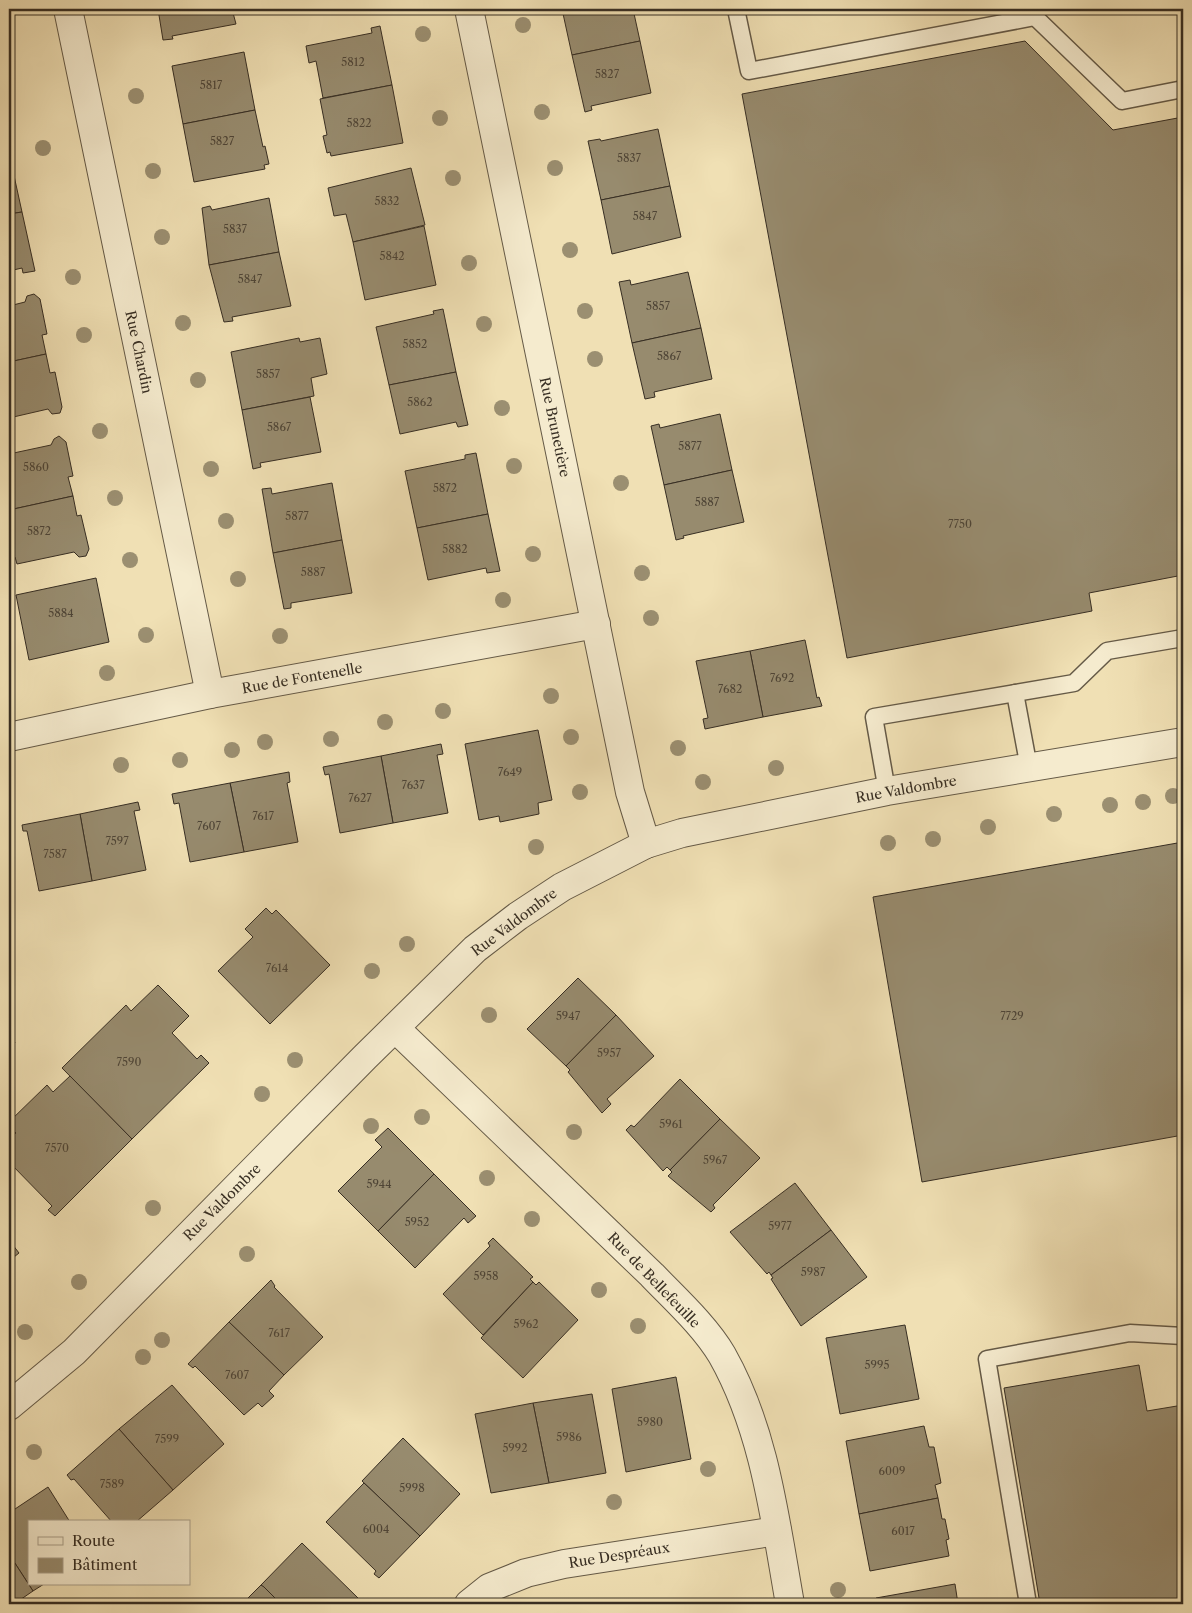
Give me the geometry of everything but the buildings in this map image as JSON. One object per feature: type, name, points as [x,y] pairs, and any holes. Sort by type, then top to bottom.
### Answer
[{"type":"street","name":"Rue Chardin","points":[[68,9],[210,694]]},
{"type":"street","name":"Rue Brunetière","points":[[468,9],[630,792],[646,844]]},
{"type":"street","name":"Rue de Fontenelle","points":[[9,737],[210,694],[596,624]]},
{"type":"street","name":"Rue Valdombre","points":[[9,1406],[74,1352],[394,1028],[475,949],[518,916],[562,886],[646,844],[707,827],[887,791],[1183,742]]},
{"type":"street","name":"Rue de Bellefeuille","points":[[394,1028],[652,1275],[691,1315],[721,1354],[747,1408],[766,1471],[790,1604]]},
{"type":"street","name":"Rue Despréaux","points":[[469,1604],[489,1588],[526,1573],[564,1564],[777,1531]]},
{"type":"lane","points":[[736,9],[749,71],[1034,13],[1122,101],[1183,89]]},
{"type":"lane","points":[[887,791],[874,717],[1074,683],[1107,652],[1183,638]]},
{"type":"lane","points":[[1015,693],[1029,768]]},
{"type":"lane","points":[[1028,1604],[987,1359],[1130,1333],[1183,1336]]}]
